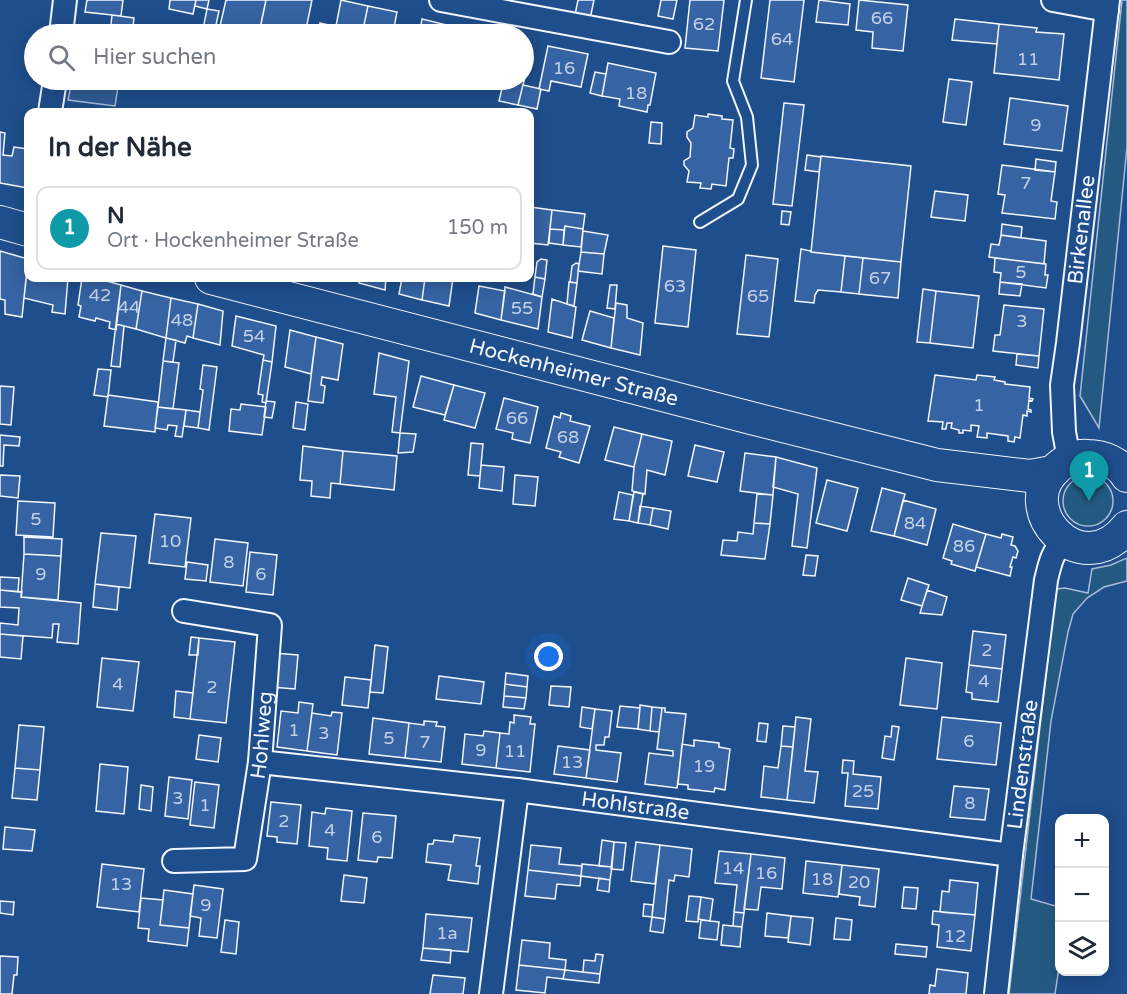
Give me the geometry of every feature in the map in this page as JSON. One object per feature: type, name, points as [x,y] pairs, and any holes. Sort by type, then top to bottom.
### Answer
[{"type":"street","points":[[62,24],[65,0]]},
{"type":"street","points":[[441,0],[669,42]]},
{"type":"street","points":[[1053,0],[1108,5]]},
{"type":"street","name":"Birkenallee","points":[[1060,466],[1063,421],[1062,385],[1108,5]]},
{"type":"street","points":[[51,108],[53,90]]},
{"type":"street","points":[[0,222],[24,229]]},
{"type":"street","name":"Hockenheimer Straße","points":[[226,282],[937,465],[1030,476],[1083,455],[1098,456],[1112,462],[1124,471],[1127,477]]},
{"type":"street","name":"Hockenheimer Straße","points":[[937,465],[983,486],[1028,501],[1043,511],[1051,528],[1064,541]]},
{"type":"street","points":[[1043,511],[1042,498],[1045,484],[1060,466]]},
{"type":"street","points":[[1064,541],[1078,547],[1093,548],[1108,544],[1125,532]]},
{"type":"street","name":"Lindenstraße","points":[[996,994],[1046,580],[1051,558],[1064,541]]},
{"type":"street","name":"Hohlweg","points":[[174,861],[245,860],[260,762],[270,625],[183,611]]},
{"type":"street","name":"Hohlstraße","points":[[260,762],[517,790],[1011,855]]},
{"type":"street","points":[[491,994],[517,790]]},
{"type":"lane","points":[[700,222],[738,198],[752,165],[747,117],[733,81],[746,0]]},
{"type":"shaded area","points":[[1122,0],[1127,0],[1127,147],[1099,428],[1080,396]]},
{"type":"shaded area","points":[[70,90],[117,90],[115,106],[68,100]]},
{"type":"shaded area","points":[[1088,476],[1102,480],[1109,487],[1113,501],[1109,515],[1102,522],[1088,526],[1074,522],[1067,515],[1063,501],[1067,487],[1074,480]]},
{"type":"shaded area","points":[[1127,558],[1127,581],[1104,587],[1087,598],[1073,614],[1051,721],[1031,899],[1055,906],[1055,976],[1058,976],[1055,994],[1009,994],[1056,589],[1065,588],[1088,593],[1092,569],[1111,565]]},
{"type":"building","points":[[87,0],[123,0],[121,16],[85,12]]},
{"type":"building","points":[[170,0],[196,0],[193,14],[169,9]]},
{"type":"building","points":[[196,0],[209,0],[207,9],[195,6]]},
{"type":"building","points":[[226,0],[266,0],[261,24],[220,24]]},
{"type":"building","points":[[266,0],[312,0],[307,24],[261,24]]},
{"type":"building","points":[[341,0],[368,6],[364,24],[336,24]]},
{"type":"building","points":[[578,0],[594,0],[590,19],[575,15]]},
{"type":"building","points":[[661,0],[677,0],[673,19],[658,16]]},
{"type":"building","points":[[690,0],[724,0],[718,51],[685,48]]},
{"type":"building","points":[[770,0],[804,0],[794,82],[761,78]]},
{"type":"building","points":[[819,0],[850,4],[848,25],[816,22]]},
{"type":"building","points":[[859,0],[908,5],[903,51],[872,48],[873,32],[856,30]]},
{"type":"building","points":[[368,6],[397,12],[395,24],[364,24]]},
{"type":"building","points":[[207,9],[219,11],[216,24],[204,24]]},
{"type":"building","points":[[112,15],[134,18],[133,24],[111,24]]},
{"type":"building","points":[[422,19],[443,24],[421,24]]},
{"type":"building","points":[[955,19],[999,24],[997,44],[952,40]]},
{"type":"building","points":[[999,24],[1037,28],[1036,32],[1064,34],[1059,80],[994,73]]},
{"type":"building","points":[[548,46],[588,54],[581,87],[551,81],[549,91],[539,89]]},
{"type":"building","points":[[608,63],[656,73],[647,112],[619,106],[620,99],[602,96]]},
{"type":"building","points":[[595,72],[606,74],[602,96],[590,93]]},
{"type":"building","points":[[949,79],[972,82],[966,125],[943,122]]},
{"type":"building","points":[[534,87],[541,89],[537,109],[518,105],[522,90],[534,90]]},
{"type":"building","points":[[502,90],[522,90],[518,105],[499,101]]},
{"type":"building","points":[[1010,98],[1068,106],[1062,151],[1004,144]]},
{"type":"building","points":[[784,103],[804,105],[792,206],[773,204]]},
{"type":"building","points":[[708,114],[733,120],[730,148],[734,149],[733,158],[729,158],[726,186],[712,184],[711,189],[700,188],[701,183],[687,182],[689,171],[684,165],[684,161],[690,157],[691,143],[687,132],[693,128],[695,115],[708,117]]},
{"type":"building","points":[[651,122],[662,123],[661,144],[649,143]]},
{"type":"building","points":[[0,132],[5,133],[3,155],[12,156],[14,147],[24,148],[24,187],[0,183]]},
{"type":"building","points":[[807,155],[821,157],[819,172],[805,170]]},
{"type":"building","points":[[821,156],[911,166],[901,262],[811,252]]},
{"type":"building","points":[[1036,159],[1056,162],[1055,172],[1035,170]]},
{"type":"building","points":[[1002,165],[1055,172],[1051,201],[1057,202],[1055,219],[1002,213],[1005,195],[998,194]]},
{"type":"building","points":[[935,191],[968,195],[965,221],[931,217]]},
{"type":"building","points":[[534,208],[552,210],[548,245],[534,243]]},
{"type":"building","points":[[552,210],[585,214],[583,229],[565,226],[564,230],[550,229]]},
{"type":"building","points":[[782,211],[791,212],[789,225],[781,224]]},
{"type":"building","points":[[1002,224],[1022,227],[1021,238],[1001,235]]},
{"type":"building","points":[[565,226],[583,229],[581,247],[563,245]]},
{"type":"building","points":[[550,229],[564,230],[563,245],[549,243]]},
{"type":"building","points":[[583,231],[608,235],[604,254],[581,252]]},
{"type":"building","points":[[1001,235],[1046,241],[1044,264],[989,257],[991,244],[999,245]]},
{"type":"building","points":[[663,246],[696,250],[688,327],[655,323]]},
{"type":"building","points":[[801,249],[845,256],[841,292],[818,290],[814,303],[795,301]]},
{"type":"building","points":[[0,251],[24,258],[26,282],[22,317],[5,314],[5,300],[0,299]]},
{"type":"building","points":[[581,252],[604,254],[602,274],[578,271]]},
{"type":"building","points":[[746,255],[778,259],[769,337],[737,334]]},
{"type":"building","points":[[845,256],[863,258],[859,294],[841,292]]},
{"type":"building","points":[[863,258],[901,262],[898,298],[859,294]]},
{"type":"building","points":[[995,258],[1046,264],[1045,275],[1048,275],[1046,288],[1000,282],[1001,273],[994,272]]},
{"type":"building","points":[[541,259],[547,260],[545,279],[535,277],[537,262]]},
{"type":"building","points":[[579,264],[577,283],[570,282],[572,266]]},
{"type":"building","points":[[535,277],[545,279],[542,297],[533,294]]},
{"type":"building","points":[[26,282],[68,282],[65,314],[52,312],[53,305],[24,298]]},
{"type":"building","points":[[81,282],[110,282],[121,285],[116,330],[109,328],[110,322],[79,317],[81,306],[78,305]]},
{"type":"building","points":[[386,282],[385,290],[359,283]]},
{"type":"building","points":[[401,282],[424,282],[422,300],[399,294]]},
{"type":"building","points":[[424,282],[452,282],[449,306],[422,300]]},
{"type":"building","points":[[569,282],[577,283],[574,306],[567,304]]},
{"type":"building","points":[[1000,282],[1022,284],[1020,296],[999,294]]},
{"type":"building","points":[[121,285],[142,291],[136,329],[116,324]]},
{"type":"building","points":[[610,285],[617,285],[615,309],[607,308]]},
{"type":"building","points":[[479,286],[505,291],[501,320],[475,313]]},
{"type":"building","points":[[505,287],[542,297],[538,329],[501,320]]},
{"type":"building","points":[[923,289],[936,291],[930,343],[917,342]]},
{"type":"building","points":[[142,291],[171,298],[166,338],[136,329]]},
{"type":"building","points":[[936,291],[979,296],[973,348],[930,343]]},
{"type":"building","points":[[171,298],[198,304],[193,338],[187,336],[185,343],[166,338]]},
{"type":"building","points":[[552,299],[576,307],[572,338],[548,332]]},
{"type":"building","points":[[616,303],[627,305],[627,318],[643,323],[640,355],[611,348]]},
{"type":"building","points":[[198,304],[223,311],[220,345],[193,338]]},
{"type":"building","points":[[1004,305],[1044,309],[1039,356],[993,351],[995,335],[1000,335]]},
{"type":"building","points":[[590,311],[614,318],[611,348],[582,340]]},
{"type":"building","points":[[236,316],[276,326],[272,362],[263,360],[264,355],[232,346]]},
{"type":"building","points":[[116,324],[124,326],[120,367],[111,366]]},
{"type":"building","points":[[290,330],[316,337],[311,374],[285,367]]},
{"type":"building","points":[[316,337],[343,344],[338,380],[322,377],[321,385],[325,386],[323,403],[308,401]]},
{"type":"building","points":[[166,338],[176,340],[173,362],[163,361]]},
{"type":"building","points":[[379,353],[409,361],[400,433],[392,432],[396,397],[374,394]]},
{"type":"building","points":[[1017,354],[1039,356],[1038,368],[1016,365]]},
{"type":"building","points":[[263,360],[272,362],[266,403],[262,402],[263,395],[258,394]]},
{"type":"building","points":[[163,361],[179,363],[173,409],[158,407]]},
{"type":"building","points":[[203,365],[217,367],[209,430],[198,428],[203,390],[200,389]]},
{"type":"building","points":[[98,369],[111,370],[108,397],[94,395]]},
{"type":"building","points":[[935,375],[976,380],[977,375],[995,377],[994,380],[1005,382],[1005,384],[1030,387],[1029,398],[1033,399],[1029,400],[1028,409],[1031,412],[1027,411],[1027,416],[1023,415],[1020,438],[1015,437],[1014,442],[1008,441],[1008,436],[987,433],[987,438],[977,437],[979,426],[971,425],[971,431],[963,430],[963,433],[959,433],[959,430],[951,428],[952,423],[947,423],[946,429],[942,429],[943,422],[928,421]]},
{"type":"building","points":[[421,376],[454,385],[445,415],[413,407]]},
{"type":"building","points":[[454,385],[485,393],[475,428],[444,420]]},
{"type":"building","points":[[0,386],[14,387],[11,425],[0,424]]},
{"type":"building","points":[[108,395],[158,402],[155,432],[104,426]]},
{"type":"building","points":[[504,398],[538,407],[530,443],[512,439],[513,433],[496,429]]},
{"type":"building","points":[[266,401],[275,402],[272,418],[264,417]]},
{"type":"building","points":[[296,402],[308,404],[305,430],[293,428]]},
{"type":"building","points":[[241,404],[266,407],[262,435],[229,431],[231,409],[240,410]]},
{"type":"building","points":[[158,407],[186,410],[182,437],[175,436],[177,426],[168,425],[167,430],[155,428]]},
{"type":"building","points":[[186,410],[200,412],[198,428],[184,426]]},
{"type":"building","points":[[561,413],[571,416],[570,421],[590,426],[579,463],[559,457],[561,452],[546,448],[554,416],[560,418]]},
{"type":"building","points":[[614,427],[642,434],[634,467],[605,460]]},
{"type":"building","points":[[400,433],[416,434],[413,452],[398,453]]},
{"type":"building","points":[[642,434],[672,441],[665,475],[647,470],[645,494],[632,491],[634,467]]},
{"type":"building","points":[[0,435],[20,437],[19,446],[4,445],[3,466],[0,466]]},
{"type":"building","points":[[471,443],[483,444],[480,476],[468,475]]},
{"type":"building","points":[[695,445],[724,452],[717,482],[688,476]]},
{"type":"building","points":[[303,446],[343,451],[340,484],[331,483],[330,498],[311,496],[312,481],[300,480]]},
{"type":"building","points":[[343,451],[397,456],[394,490],[340,484]]},
{"type":"building","points":[[745,453],[776,457],[773,495],[740,491]]},
{"type":"building","points":[[776,457],[817,468],[807,548],[792,546],[798,494],[773,487]]},
{"type":"building","points":[[481,465],[504,467],[502,491],[479,488]]},
{"type":"building","points":[[0,475],[20,476],[18,498],[0,496]]},
{"type":"building","points":[[515,475],[538,477],[535,506],[513,504]]},
{"type":"building","points":[[827,480],[858,488],[847,531],[816,523]]},
{"type":"building","points":[[882,488],[905,494],[894,536],[871,531]]},
{"type":"building","points":[[619,492],[633,495],[629,521],[614,519]]},
{"type":"building","points":[[634,492],[643,494],[638,523],[629,521]]},
{"type":"building","points":[[757,494],[773,495],[770,524],[754,523]]},
{"type":"building","points":[[903,500],[936,509],[927,545],[894,536]]},
{"type":"building","points":[[18,501],[55,503],[53,537],[16,535]]},
{"type":"building","points":[[640,506],[653,508],[650,525],[638,523]]},
{"type":"building","points":[[653,508],[671,511],[668,529],[650,525]]},
{"type":"building","points":[[155,514],[191,518],[185,567],[149,563]]},
{"type":"building","points":[[754,523],[770,524],[765,559],[721,555],[723,540],[737,541],[738,532],[753,534]]},
{"type":"building","points":[[953,524],[986,534],[975,571],[951,564],[952,561],[943,558]]},
{"type":"building","points":[[101,533],[136,536],[130,588],[95,584]]},
{"type":"building","points":[[986,534],[1001,538],[1002,534],[1013,537],[1011,545],[1015,546],[1018,551],[1016,558],[1013,557],[1010,576],[976,567]]},
{"type":"building","points":[[24,537],[62,539],[61,556],[24,554]]},
{"type":"building","points":[[215,539],[248,543],[243,586],[210,582]]},
{"type":"building","points":[[250,552],[277,555],[273,595],[246,592]]},
{"type":"building","points":[[24,554],[61,556],[58,600],[21,597]]},
{"type":"building","points":[[806,555],[818,556],[815,576],[803,575]]},
{"type":"building","points":[[187,562],[208,565],[206,581],[185,579]]},
{"type":"building","points":[[0,577],[19,578],[18,592],[0,590]]},
{"type":"building","points":[[908,578],[929,585],[922,606],[901,600]]},
{"type":"building","points":[[95,584],[119,587],[117,610],[93,607]]},
{"type":"building","points":[[0,590],[22,592],[21,597],[81,603],[78,644],[57,642],[59,624],[53,624],[52,638],[0,634],[0,623],[18,625],[19,608],[0,607]]},
{"type":"building","points":[[927,590],[947,597],[942,615],[920,613]]},
{"type":"building","points":[[973,631],[1006,635],[1002,669],[969,665]]},
{"type":"building","points":[[0,634],[23,636],[21,659],[0,657]]},
{"type":"building","points":[[191,637],[199,638],[198,655],[189,655]]},
{"type":"building","points":[[199,638],[235,642],[226,723],[190,719]]},
{"type":"building","points":[[375,645],[388,647],[383,693],[370,692]]},
{"type":"building","points":[[274,653],[298,655],[295,689],[271,687]]},
{"type":"building","points":[[102,658],[139,662],[133,711],[97,707]]},
{"type":"building","points":[[906,658],[942,663],[937,709],[900,705]]},
{"type":"building","points":[[969,665],[1002,669],[998,702],[972,699],[972,693],[966,692]]},
{"type":"building","points":[[506,673],[528,676],[527,687],[505,684]]},
{"type":"building","points":[[439,676],[484,682],[481,704],[436,699]]},
{"type":"building","points":[[345,677],[371,680],[368,708],[342,705]]},
{"type":"building","points":[[505,684],[527,687],[526,698],[504,696]]},
{"type":"building","points":[[551,686],[571,687],[569,707],[549,705]]},
{"type":"building","points":[[176,691],[193,693],[190,719],[174,717]]},
{"type":"building","points":[[504,696],[526,698],[524,709],[503,707]]},
{"type":"building","points":[[299,702],[313,704],[307,751],[277,747],[281,711],[298,713]]},
{"type":"building","points":[[640,705],[652,707],[650,731],[638,729]]},
{"type":"building","points":[[620,706],[640,708],[638,729],[617,727]]},
{"type":"building","points":[[582,707],[595,709],[592,729],[580,727]]},
{"type":"building","points":[[652,707],[662,708],[659,732],[650,731]]},
{"type":"building","points":[[662,708],[665,708],[665,712],[686,714],[677,788],[645,784],[649,753],[673,756],[673,751],[657,749]]},
{"type":"building","points":[[595,709],[612,711],[609,737],[605,737],[604,745],[596,745],[596,750],[621,753],[617,782],[586,778]]},
{"type":"building","points":[[332,712],[342,713],[337,755],[307,751],[312,713],[331,716]]},
{"type":"building","points":[[514,715],[531,717],[530,724],[535,724],[530,772],[496,768],[500,733],[509,734],[510,722],[514,723]]},
{"type":"building","points":[[796,717],[811,719],[805,771],[818,772],[814,803],[787,800]]},
{"type":"building","points":[[942,717],[1001,723],[996,765],[937,759]]},
{"type":"building","points":[[373,718],[409,723],[405,758],[369,754]]},
{"type":"building","points":[[424,721],[437,722],[436,726],[445,727],[441,762],[405,758],[409,723],[424,725]]},
{"type":"building","points":[[759,723],[768,724],[766,742],[757,741]]},
{"type":"building","points":[[19,725],[44,727],[40,770],[15,768]]},
{"type":"building","points":[[783,726],[795,727],[793,747],[781,746]]},
{"type":"building","points":[[892,726],[899,727],[894,760],[882,758],[885,736],[891,737]]},
{"type":"building","points":[[484,731],[500,733],[496,768],[462,764],[465,734],[483,736]]},
{"type":"building","points":[[199,735],[221,738],[218,762],[196,759]]},
{"type":"building","points":[[694,740],[719,743],[719,747],[730,749],[725,790],[715,788],[714,792],[688,789],[688,785],[678,784],[682,744],[694,746]]},
{"type":"building","points":[[558,746],[590,750],[586,778],[554,774]]},
{"type":"building","points":[[781,746],[793,747],[787,800],[761,797],[764,766],[778,768]]},
{"type":"building","points":[[843,760],[854,761],[853,774],[881,777],[878,809],[845,806],[848,773],[842,773]]},
{"type":"building","points":[[100,764],[128,767],[124,814],[96,811]]},
{"type":"building","points":[[15,768],[40,770],[37,800],[12,798]]},
{"type":"building","points":[[169,777],[192,780],[188,819],[165,816]]},
{"type":"building","points":[[195,782],[219,785],[214,828],[190,825]]},
{"type":"building","points":[[141,785],[153,787],[151,811],[139,809]]},
{"type":"building","points":[[954,786],[989,789],[985,820],[950,817]]},
{"type":"building","points":[[271,802],[301,805],[297,844],[277,842],[277,837],[267,836]]},
{"type":"building","points":[[326,808],[352,811],[347,861],[327,859],[328,848],[309,846],[312,812],[325,814]]},
{"type":"building","points":[[363,813],[396,816],[392,858],[378,857],[377,862],[358,860]]},
{"type":"building","points":[[5,827],[35,830],[32,851],[3,849]]},
{"type":"building","points":[[454,835],[480,838],[476,866],[480,866],[478,884],[448,880],[451,865],[426,862],[428,844],[433,844],[434,840],[453,842]]},
{"type":"building","points":[[602,840],[614,842],[612,867],[599,866]]},
{"type":"building","points":[[614,842],[626,843],[623,870],[611,869]]},
{"type":"building","points":[[636,842],[660,845],[655,884],[631,881]]},
{"type":"building","points":[[531,845],[561,848],[559,864],[582,866],[581,876],[528,870]]},
{"type":"building","points":[[660,845],[692,849],[689,877],[675,875],[674,881],[669,880],[665,919],[652,917]]},
{"type":"building","points":[[719,851],[751,854],[744,913],[734,912],[737,885],[715,883]]},
{"type":"building","points":[[751,854],[785,858],[782,889],[761,887],[758,910],[744,909]]},
{"type":"building","points":[[806,861],[842,865],[838,897],[803,893]]},
{"type":"building","points":[[102,864],[144,869],[139,912],[97,907]]},
{"type":"building","points":[[582,864],[612,867],[610,880],[581,876]]},
{"type":"building","points":[[842,865],[879,869],[875,907],[859,905],[860,897],[839,894]]},
{"type":"building","points":[[528,870],[581,876],[580,886],[557,884],[555,899],[525,896]]},
{"type":"building","points":[[344,875],[367,878],[364,903],[341,901]]},
{"type":"building","points":[[599,878],[610,880],[609,892],[597,890]]},
{"type":"building","points":[[950,880],[978,883],[975,915],[940,912],[942,891],[949,892]]},
{"type":"building","points":[[194,885],[223,889],[217,938],[199,936],[201,918],[190,916]]},
{"type":"building","points":[[904,887],[918,888],[916,909],[902,908]]},
{"type":"building","points":[[164,890],[193,894],[189,928],[160,925]]},
{"type":"building","points":[[689,896],[701,897],[698,922],[686,921]]},
{"type":"building","points":[[701,897],[713,899],[710,921],[698,919]]},
{"type":"building","points":[[141,898],[163,900],[160,925],[189,928],[187,946],[148,941],[149,929],[138,928]]},
{"type":"building","points":[[0,901],[14,902],[13,915],[0,913]]},
{"type":"building","points":[[644,904],[653,905],[652,917],[643,916]]},
{"type":"building","points":[[933,911],[975,915],[971,951],[937,947],[939,925],[932,924]]},
{"type":"building","points":[[734,912],[744,913],[742,927],[733,926]]},
{"type":"building","points":[[767,913],[791,916],[788,938],[765,936]]},
{"type":"building","points":[[426,914],[472,918],[468,952],[423,948]]},
{"type":"building","points":[[791,916],[813,918],[810,945],[788,942]]},
{"type":"building","points":[[652,917],[665,919],[663,933],[650,931]]},
{"type":"building","points":[[836,918],[852,920],[850,940],[834,939]]},
{"type":"building","points":[[225,920],[239,922],[236,954],[221,952]]},
{"type":"building","points":[[701,920],[719,922],[717,940],[699,938]]},
{"type":"building","points":[[723,925],[742,927],[740,947],[721,945]]},
{"type":"building","points":[[522,940],[550,943],[549,958],[566,960],[565,970],[519,965]]},
{"type":"building","points":[[896,944],[927,947],[926,957],[895,954]]},
{"type":"building","points":[[423,948],[451,950],[450,963],[421,960]]},
{"type":"building","points":[[596,954],[603,955],[600,974],[583,972],[584,960],[595,961]]},
{"type":"building","points":[[0,956],[18,957],[17,975],[14,975],[12,994],[0,994]]},
{"type":"building","points":[[519,965],[565,970],[563,979],[547,977],[545,993],[516,990]]},
{"type":"building","points":[[937,969],[968,973],[966,994],[929,994],[930,985],[935,986]]},
{"type":"building","points":[[565,970],[600,974],[599,983],[563,979]]},
{"type":"building","points":[[433,975],[465,978],[463,994],[430,994]]},
{"type":"place","name":"N","points":[[1089,501]]}]
